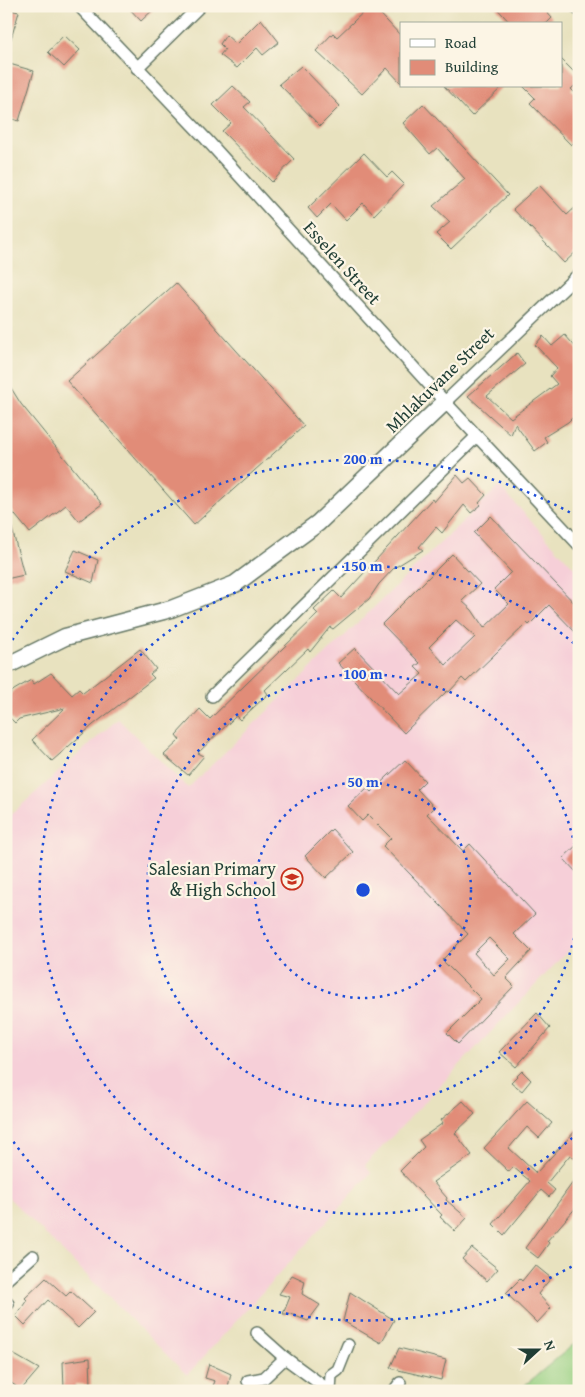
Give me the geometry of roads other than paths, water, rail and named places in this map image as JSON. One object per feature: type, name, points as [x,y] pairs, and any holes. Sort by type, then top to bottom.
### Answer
[{"type":"street","name":"Esselen Street","points":[[79,6],[206,139],[445,402],[579,545]]},
{"type":"street","points":[[137,68],[200,6]]},
{"type":"street","points":[[575,6],[579,10]]},
{"type":"street","name":"Mhlakuvane Street","points":[[6,666],[65,637],[171,609],[235,584],[318,523],[579,274]]},
{"type":"street","points":[[212,696],[477,436]]},
{"type":"street","points":[[6,1280],[33,1256]]},
{"type":"street","points":[[257,1333],[285,1358],[330,1391]]},
{"type":"street","points":[[330,1391],[331,1376],[338,1370],[348,1346]]},
{"type":"street","points":[[248,1380],[264,1378],[285,1358]]},
{"type":"place","name":"Salesian Primary & High School","points":[[292,879]]}]
